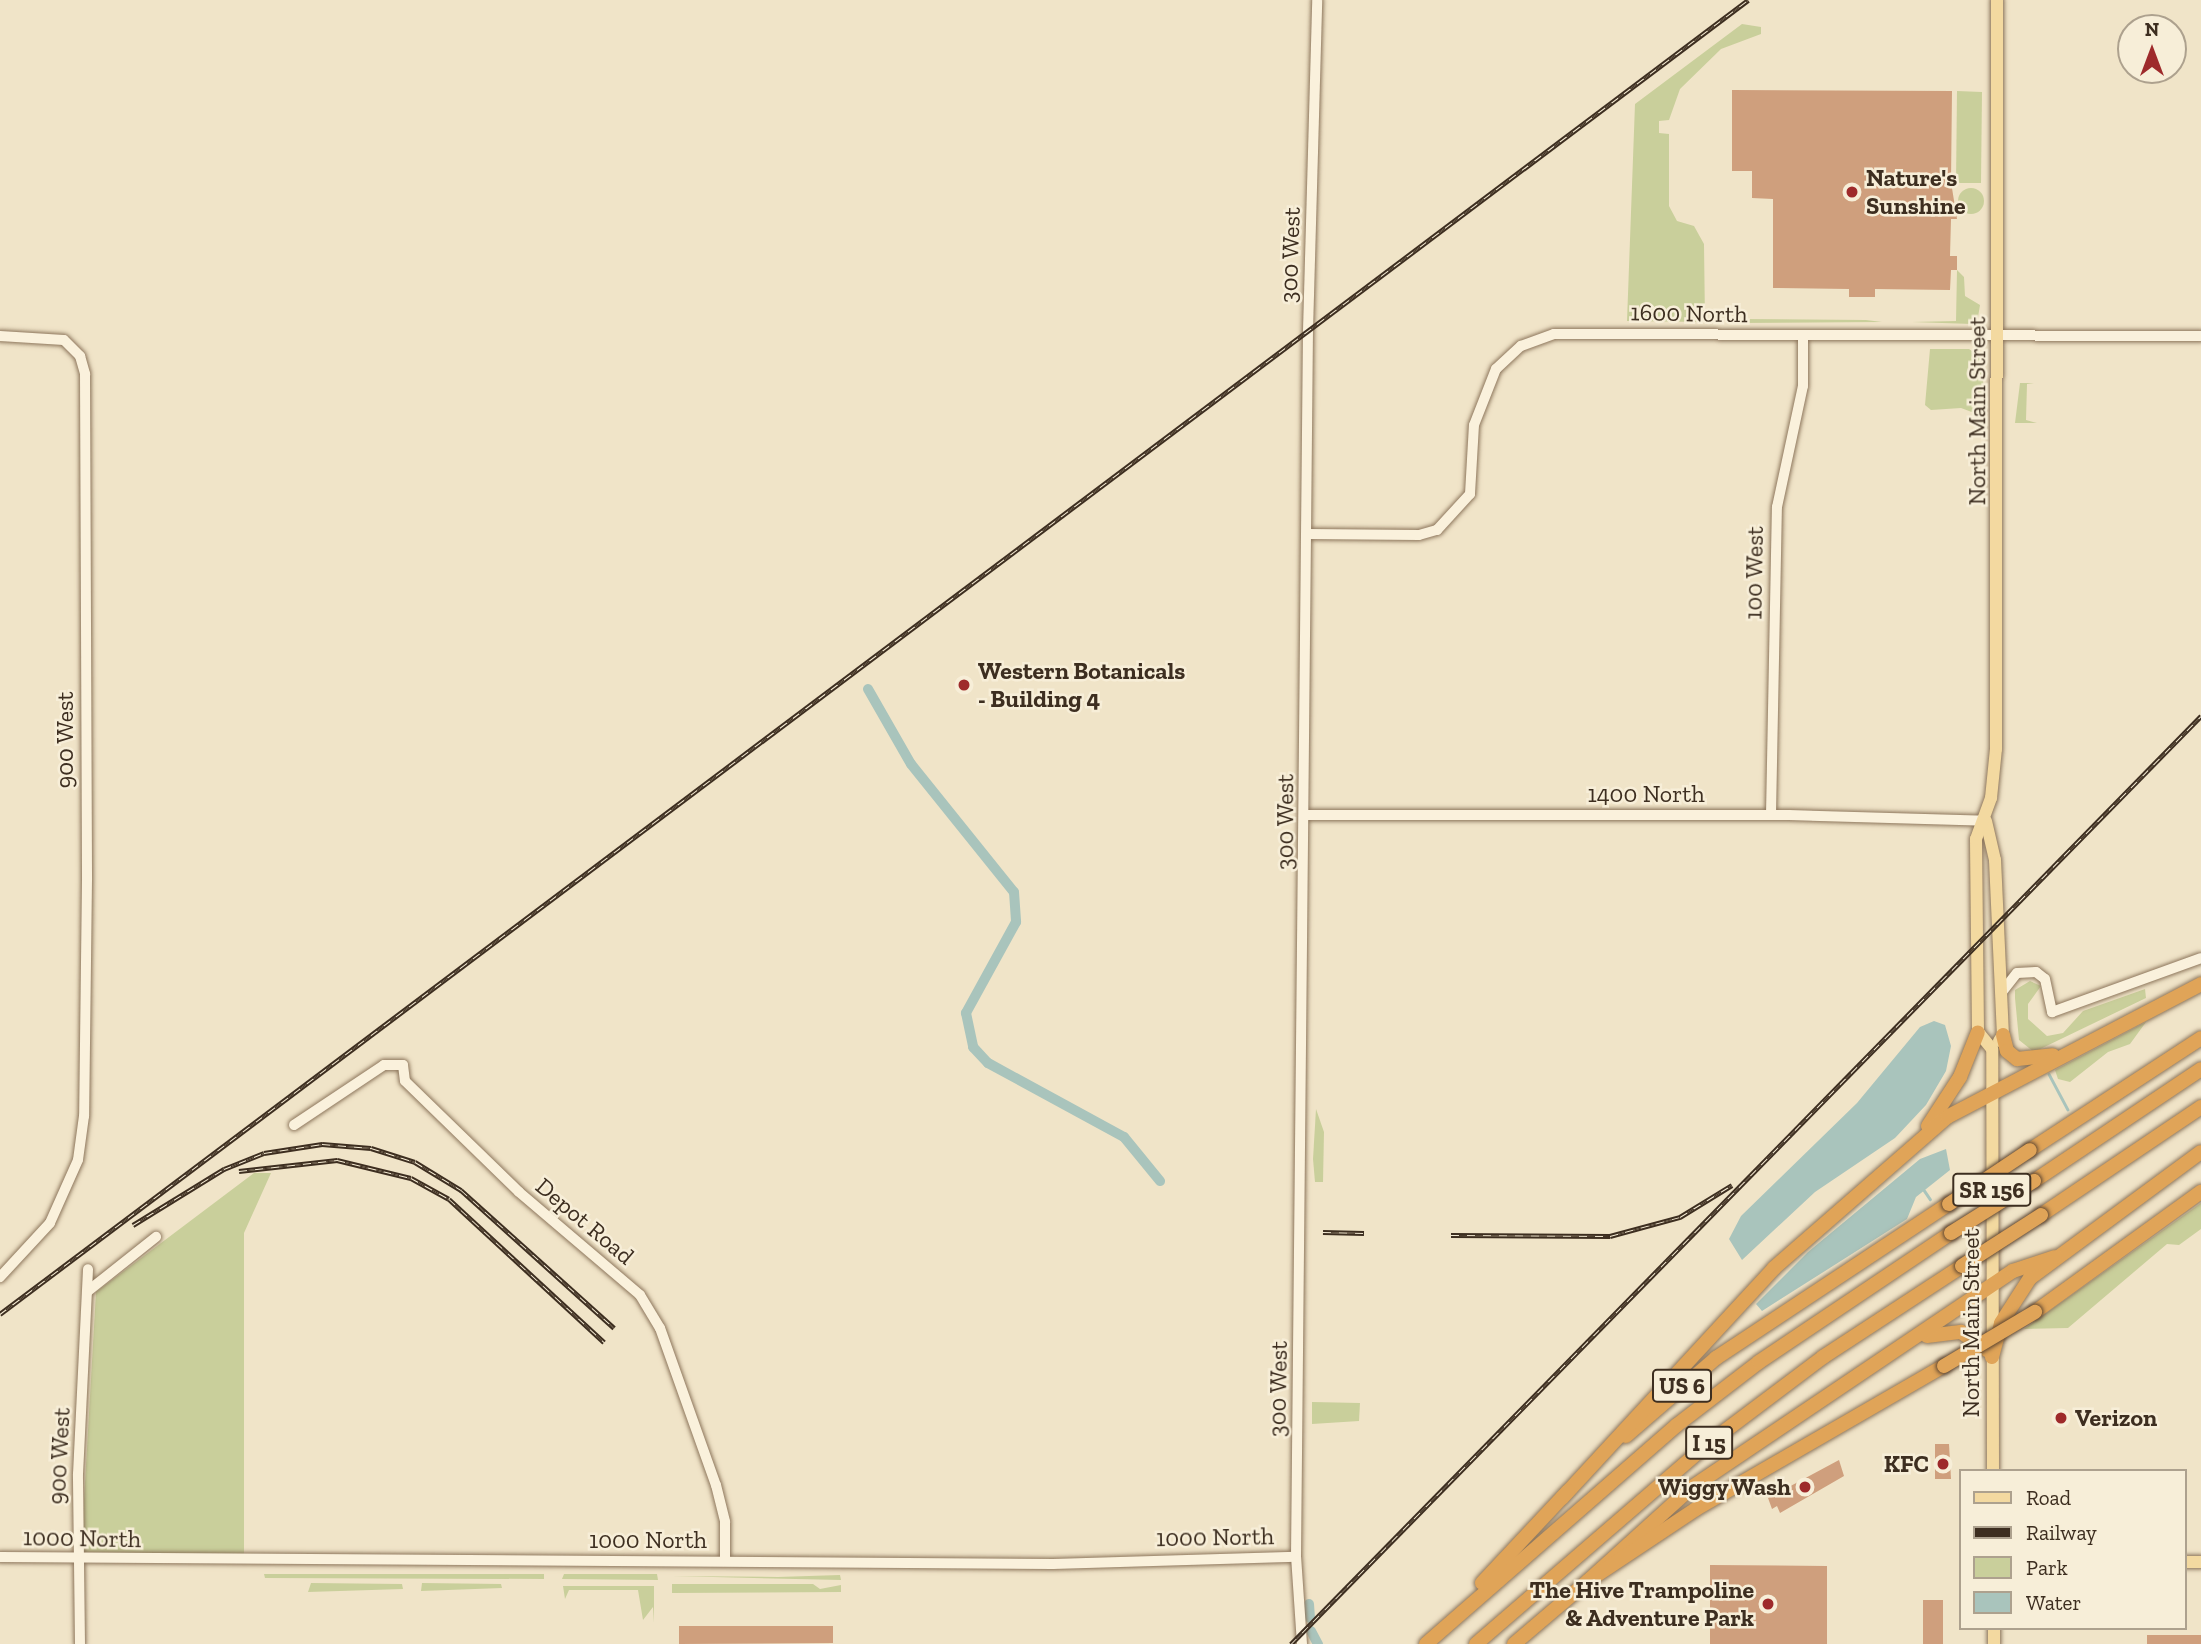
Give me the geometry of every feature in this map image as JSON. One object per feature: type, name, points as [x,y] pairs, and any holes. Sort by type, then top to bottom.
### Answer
[{"type":"highway","points":[[1562,1498],[1774,1268],[1915,1144],[1956,1112],[2201,984]]},
{"type":"highway","points":[[1915,1144],[1960,1077],[1978,1032]]},
{"type":"highway","points":[[2003,1035],[2011,1056],[2027,1061],[2087,1043]]},
{"type":"highway","name":"US 6","points":[[1454,1616],[1562,1498],[1716,1358],[2201,1038]]},
{"type":"highway","name":"I 15","points":[[1426,1644],[1454,1616],[1698,1409],[1951,1233],[2201,1069]]},
{"type":"highway","name":"I 15","points":[[1475,1644],[1709,1443],[1823,1357],[2201,1107]]},
{"type":"highway","points":[[1992,1357],[2016,1295],[2055,1257],[2201,1152]]},
{"type":"highway","points":[[1588,1581],[1761,1469],[1944,1366],[2035,1311],[2201,1192]]},
{"type":"highway","points":[[1514,1644],[1691,1488],[2013,1271],[2055,1257]]},
{"type":"highway","points":[[1914,1340],[1961,1332],[1979,1340],[1992,1357]]},
{"type":"main road","name":"North Main Street","points":[[1978,1032],[1976,839],[1986,821],[1996,749],[1999,337],[1997,0]]},
{"type":"main road","name":"North Main Street","points":[[1986,821],[1994,837],[2003,1035]]},
{"type":"main road","points":[[1978,1032],[1992,1049],[2003,1035]]},
{"type":"main road","name":"North Main Street","points":[[1992,1049],[1993,1469]]},
{"type":"street","name":"300 West","points":[[1302,1644],[1296,1558],[1307,534],[1317,0]]},
{"type":"street","name":"1600 North","points":[[1307,534],[1419,535],[1437,530],[1454,516],[1470,494],[1474,425],[1496,369],[1538,338],[1590,332],[1999,337],[2201,336]]},
{"type":"street","name":"100 West","points":[[1771,815],[1777,507],[1803,386],[1803,335]]},
{"type":"street","name":"900 West","points":[[0,336],[56,338],[75,348],[85,385],[83,1134],[60,1207],[22,1258],[0,1277]]},
{"type":"street","name":"1400 North","points":[[1306,814],[1771,815],[1986,821]]},
{"type":"street","points":[[2000,998],[2014,975],[2032,971],[2045,979],[2052,1012],[2201,958]]},
{"type":"street","name":"Depot Road","points":[[293,1125],[384,1065],[403,1065],[405,1081],[491,1165],[640,1295],[660,1328],[716,1485],[725,1522],[725,1561]]},
{"type":"street","points":[[88,1291],[156,1237]]},
{"type":"street","name":"900 West","points":[[79,1644],[78,1560],[88,1269]]},
{"type":"street","name":"1000 North","points":[[0,1557],[78,1560],[1080,1564],[1296,1558]]},
{"type":"green space","points":[[1742,24],[1761,27],[1761,34],[1721,49],[1680,89],[1669,120],[1659,121],[1659,133],[1669,134],[1669,206],[1677,221],[1694,226],[1704,244],[1705,322],[1627,321],[1635,104]]},
{"type":"green space","points":[[1957,91],[1982,92],[1981,183],[1956,183]]},
{"type":"green space","points":[[1971,188],[1980,192],[1984,201],[1980,210],[1971,214],[1962,210],[1958,201],[1962,192]]},
{"type":"green space","points":[[1957,270],[1964,277],[1965,296],[1980,305],[1978,317],[1972,324],[1912,322],[1956,321]]},
{"type":"green space","points":[[1739,319],[1866,320],[1882,322],[1735,323]]},
{"type":"green space","points":[[1930,349],[1969,349],[1982,358],[1985,417],[1961,408],[1931,410],[1925,405]]},
{"type":"green space","points":[[2020,383],[2034,383],[2027,384],[2026,420],[2037,423],[2015,423]]},
{"type":"green space","points":[[2030,981],[2041,986],[2028,1004],[2028,1019],[2047,1036],[2063,1033],[2083,1011],[2145,989],[2146,998],[2034,1052],[2019,1040],[2015,998],[2015,990]]},
{"type":"green space","points":[[2146,1022],[2130,1044],[2108,1052],[2070,1082],[2058,1079],[2055,1070]]},
{"type":"green space","points":[[1316,1109],[1324,1132],[1323,1182],[1315,1182],[1313,1159]]},
{"type":"green space","points":[[254,1173],[271,1173],[244,1233],[244,1555],[81,1552],[96,1292]]},
{"type":"green space","points":[[2201,1203],[2201,1229],[2179,1245],[2167,1244],[2068,1328],[2024,1329]]},
{"type":"green space","points":[[1312,1402],[1360,1403],[1359,1421],[1312,1424]]},
{"type":"green space","points":[[264,1574],[544,1574],[544,1579],[265,1578]]},
{"type":"green space","points":[[564,1574],[657,1574],[658,1580],[562,1579]]},
{"type":"green space","points":[[840,1575],[841,1580],[672,1576],[778,1577]]},
{"type":"green space","points":[[311,1583],[402,1584],[403,1589],[308,1592]]},
{"type":"green space","points":[[422,1583],[501,1584],[502,1588],[421,1591]]},
{"type":"green space","points":[[672,1584],[813,1584],[820,1589],[841,1585],[841,1592],[672,1593]]},
{"type":"green space","points":[[563,1586],[654,1586],[654,1623],[653,1607],[643,1620],[638,1590],[569,1590],[565,1599]]},
{"type":"water","points":[[1934,1021],[1945,1025],[1951,1046],[1946,1071],[1926,1105],[1895,1138],[1815,1192],[1742,1260],[1729,1239],[1741,1216],[1857,1103],[1920,1027]]},
{"type":"water","points":[[1946,1149],[1950,1170],[1916,1197],[1907,1219],[1762,1311],[1756,1304],[1808,1252],[1920,1159]]},
{"type":"building","name":"Nature's Sunshine","points":[[1732,90],[1952,91],[1951,182],[1957,219],[1951,219],[1950,256],[1957,256],[1957,270],[1951,270],[1950,290],[1875,289],[1875,297],[1849,297],[1849,289],[1773,288],[1773,199],[1752,198],[1752,171],[1732,171]]},
{"type":"building","name":"KFC","points":[[1935,1444],[1949,1444],[1951,1479],[1935,1479]]},
{"type":"building","name":"Wiggy Wash","points":[[1839,1460],[1844,1476],[1780,1513],[1777,1506],[1772,1509],[1768,1498]]},
{"type":"building","name":"The Hive Trampoline & Adventure Park","points":[[1710,1565],[1827,1566],[1827,1644],[1710,1644]]},
{"type":"building","points":[[1923,1600],[1943,1600],[1943,1644],[1923,1644]]},
{"type":"building","points":[[679,1626],[833,1626],[833,1643],[679,1644]]},
{"type":"building","points":[[2147,1635],[2201,1635],[2201,1644],[2147,1644]]},
{"type":"waterway","points":[[868,689],[911,764],[1014,892],[1016,922],[966,1013],[973,1047],[988,1063],[1124,1137],[1160,1181]]},
{"type":"waterway","points":[[2049,1074],[2068,1109]]},
{"type":"waterway","points":[[1924,1190],[1930,1199]]},
{"type":"waterway","points":[[1309,1604],[1310,1618]]},
{"type":"waterway","points":[[1311,1631],[1318,1644]]},
{"type":"railway","points":[[0,1314],[1748,0]]},
{"type":"railway","points":[[1291,1644],[2201,716]]},
{"type":"railway","points":[[133,1225],[224,1169],[264,1153],[322,1144],[371,1148],[415,1162],[461,1190],[614,1328]]},
{"type":"railway","points":[[239,1171],[337,1160],[411,1178],[449,1199],[604,1342]]},
{"type":"railway","points":[[1451,1235],[1610,1236],[1680,1217],[1732,1185]]},
{"type":"railway","points":[[1323,1232],[1364,1233]]},
{"type":"place","name":"Nature's Sunshine","points":[[1852,192]]},
{"type":"place","name":"Western Botanicals - Building 4","points":[[964,685]]},
{"type":"place","name":"Verizon","points":[[2061,1418]]},
{"type":"place","name":"KFC","points":[[1943,1464]]},
{"type":"place","name":"Wiggy Wash","points":[[1805,1487]]},
{"type":"place","name":"The Hive Trampoline & Adventure Park","points":[[1768,1604]]}]
